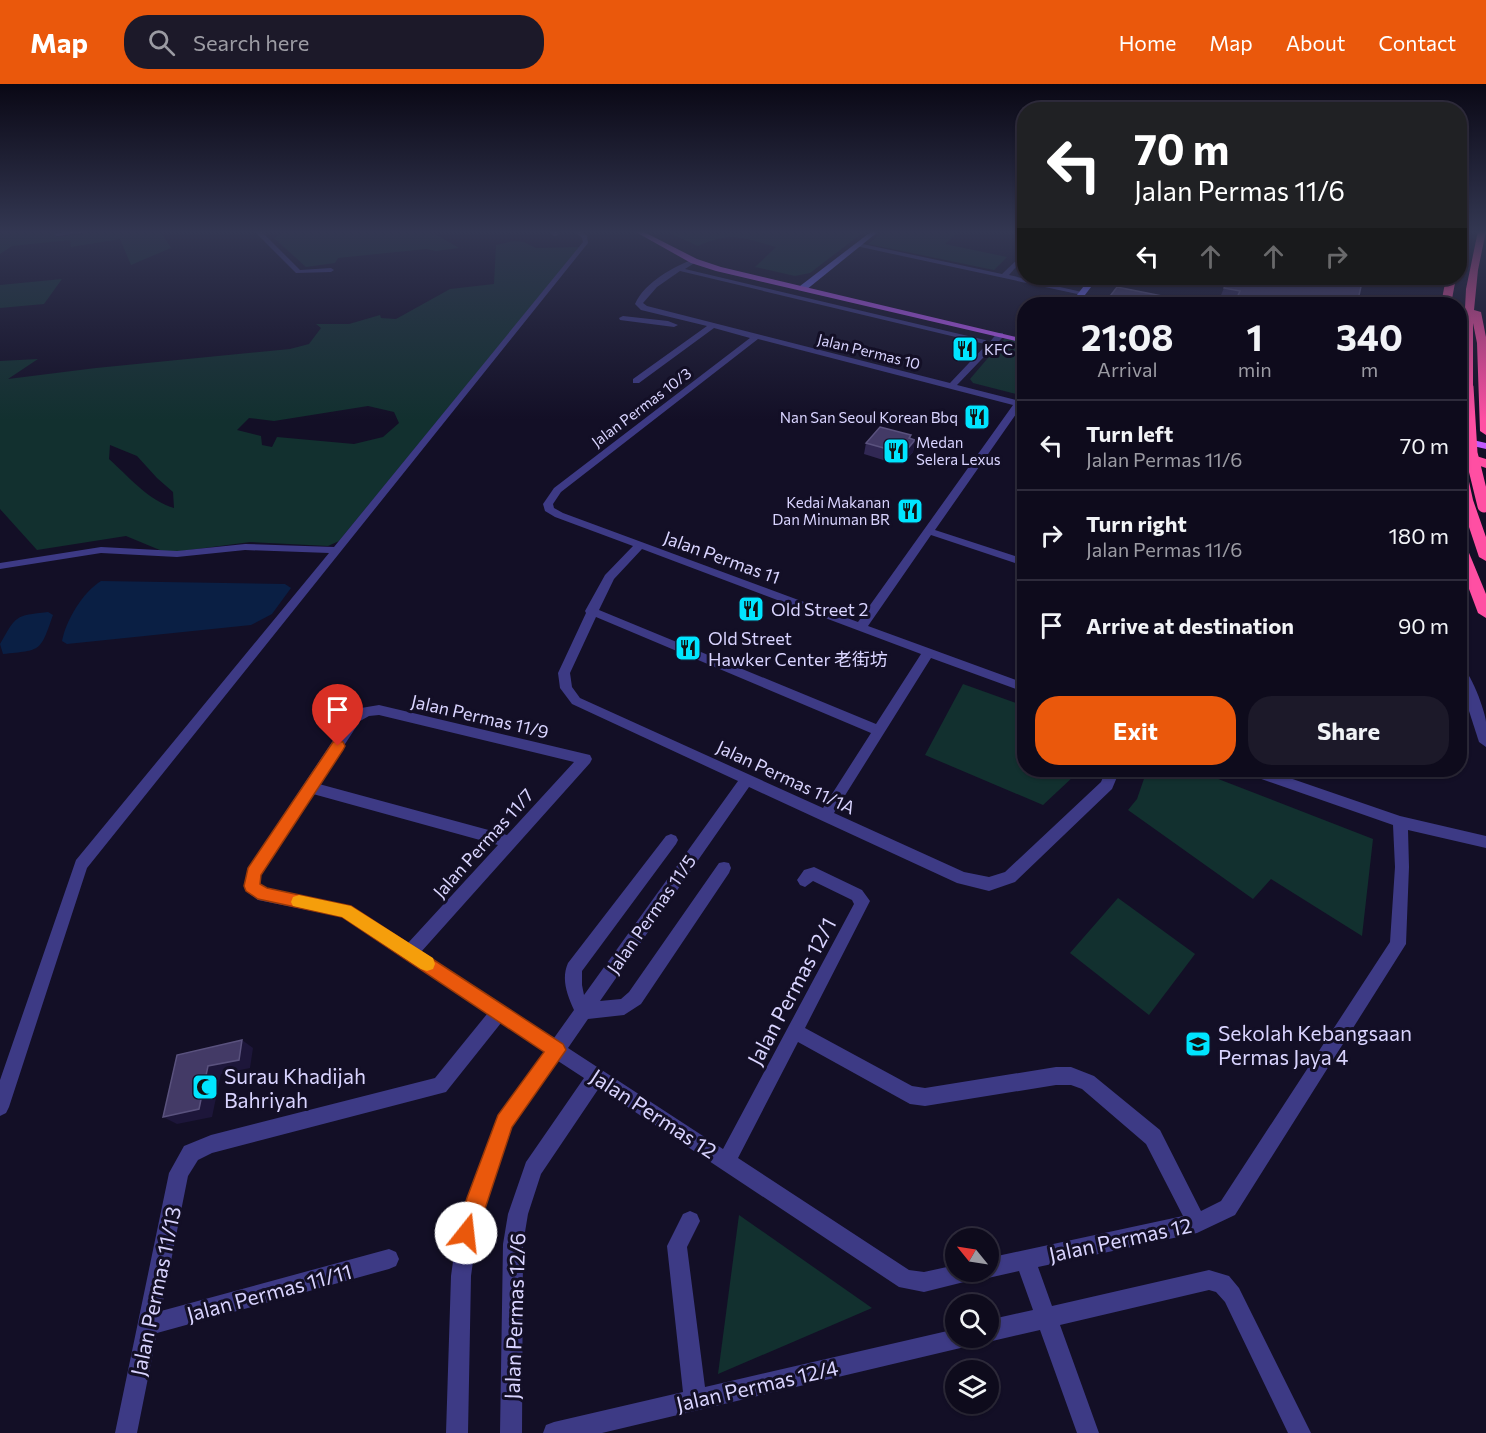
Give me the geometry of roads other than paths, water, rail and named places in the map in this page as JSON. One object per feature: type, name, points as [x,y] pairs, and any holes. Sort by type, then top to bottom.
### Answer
[{"type":"highway","points":[[1470,294],[1467,387],[1471,453],[1485,508]]},
{"type":"highway","points":[[1472,294],[1482,343],[1486,431]]},
{"type":"highway","points":[[1481,294],[1485,336],[1482,343]]},
{"type":"highway","points":[[1467,417],[1485,418]]},
{"type":"highway","points":[[1467,456],[1486,464]]},
{"type":"highway","points":[[1467,503],[1486,557]]},
{"type":"highway","points":[[1467,567],[1486,613]]},
{"type":"main road","points":[[840,294],[1017,332]]},
{"type":"main road","points":[[897,307],[1017,339]]},
{"type":"main road","points":[[1467,434],[1486,438]]},
{"type":"main road","points":[[1467,442],[1486,446]]},
{"type":"street","points":[[0,1107],[81,865],[544,294]]},
{"type":"street","name":"Jalan Permas 10","points":[[645,294],[640,299],[639,304],[644,308],[1017,403]]},
{"type":"street","points":[[780,294],[985,342]]},
{"type":"street","points":[[624,318],[643,323],[659,321],[702,333]]},
{"type":"street","points":[[636,381],[712,326]]},
{"type":"street","points":[[981,353],[985,342],[995,334]]},
{"type":"street","points":[[952,386],[995,334]]},
{"type":"street","name":"Jalan Permas 10/3","points":[[548,504],[557,490],[756,337]]},
{"type":"street","points":[[861,628],[1017,411]]},
{"type":"street","name":"Jalan Permas 11","points":[[548,504],[549,509],[558,515],[621,540],[1017,685]]},
{"type":"street","points":[[929,531],[1017,561]]},
{"type":"street","points":[[621,540],[627,550],[627,558],[658,554]]},
{"type":"street","name":"Jalan Permas 11/1A","points":[[639,546],[609,577],[564,673],[564,681],[570,695],[576,701],[962,878],[989,884],[1010,877],[1107,785],[1110,777]]},
{"type":"street","points":[[0,566],[101,550],[177,554],[245,547],[337,550]]},
{"type":"street","points":[[591,612],[879,731]]},
{"type":"street","points":[[825,816],[928,653]]},
{"type":"street","points":[[1467,697],[1486,742]]},
{"type":"street","name":"Jalan Permas 11/9","points":[[310,788],[355,718],[366,711],[378,710],[585,759]]},
{"type":"street","name":"Jalan Permas 11/7","points":[[410,952],[585,759]]},
{"type":"street","points":[[1272,777],[1400,822],[1486,842]]},
{"type":"street","name":"Jalan Permas 11/5","points":[[457,1433],[461,1276],[466,1233],[505,1122],[746,780]]},
{"type":"street","points":[[310,788],[510,842]]},
{"type":"street","name":"Jalan Permas 12","points":[[310,788],[253,873],[252,886],[263,895],[345,911],[596,1077],[727,1160],[906,1280],[924,1282],[945,1277]]},
{"type":"street","name":"Jalan Permas 12","points":[[999,1265],[1197,1224],[1228,1208],[1398,944],[1402,867],[1400,822]]},
{"type":"street","points":[[671,840],[574,968],[573,990],[583,1011],[610,1011],[624,1007],[635,998],[724,868]]},
{"type":"street","name":"Jalan Permas 12/1","points":[[727,1160],[796,1032],[862,901],[850,891],[814,874],[809,875],[805,880]]},
{"type":"street","name":"Jalan Permas 11/13","points":[[126,1433],[179,1173],[192,1153],[211,1144],[440,1086],[500,1012]]},
{"type":"street","points":[[796,1032],[910,1095],[926,1097],[1056,1076],[1071,1076],[1088,1083],[1153,1137],[1197,1224]]},
{"type":"street","name":"Jalan Permas 12/6","points":[[511,1433],[513,1244],[518,1214],[533,1169],[596,1077]]},
{"type":"street","points":[[690,1221],[677,1246],[695,1399]]},
{"type":"street","name":"Jalan Permas 11/11","points":[[148,1325],[389,1259]]},
{"type":"street","points":[[1025,1259],[1088,1433]]},
{"type":"street","points":[[999,1329],[1209,1280],[1222,1283],[1233,1295],[1300,1433]]},
{"type":"street","name":"Jalan Permas 12/4","points":[[554,1433],[945,1342]]},
{"type":"water","points":[[101,581],[285,584],[291,588],[272,614],[251,625],[67,644],[62,641],[71,616],[88,592]]},
{"type":"water","points":[[48,612],[53,615],[42,643],[38,647],[33,650],[3,654],[0,644],[14,622],[22,616]]},
{"type":"place","name":"KFC","points":[[965,349]]},
{"type":"place","name":"Nan San Seoul Korean Bbq","points":[[977,417]]},
{"type":"place","name":"Medan Selera Lexus","points":[[896,451]]},
{"type":"place","name":"Kedai Makanan Dan Minuman BR","points":[[910,511]]},
{"type":"place","name":"Old Street 2","points":[[751,609]]},
{"type":"place","name":"Old Street Hawker Center 老街坊","points":[[688,648]]},
{"type":"place","name":"Sekolah Kebangsaan Permas Jaya 4","points":[[1198,1044]]},
{"type":"place","name":"Surau Khadijah Bahriyah","points":[[205,1087]]}]
